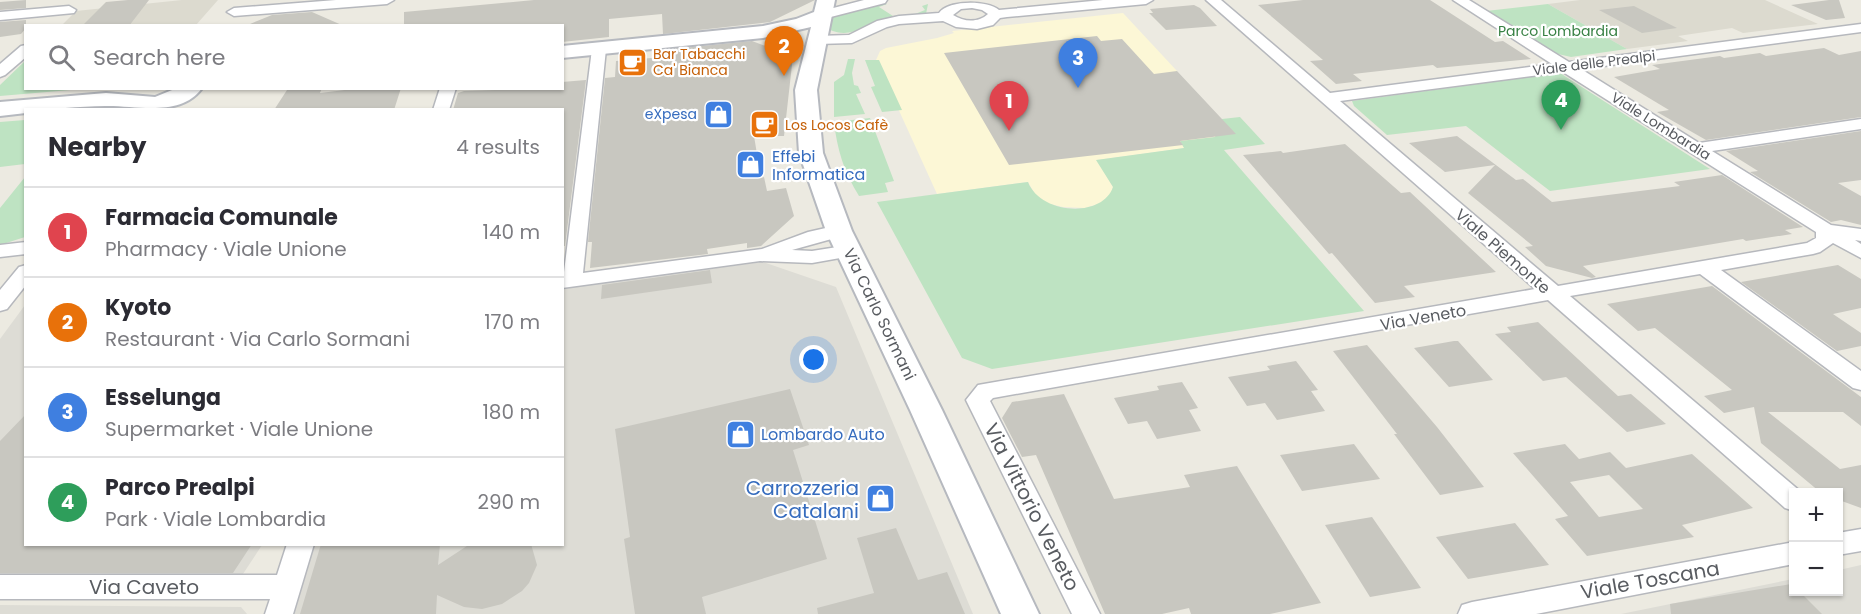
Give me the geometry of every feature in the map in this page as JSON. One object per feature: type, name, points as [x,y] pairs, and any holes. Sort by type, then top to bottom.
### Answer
[{"type":"main road","points":[[748,34],[822,18]]},
{"type":"main road","points":[[564,52],[748,34],[822,18]]},
{"type":"main road","name":"Via Carlo Sormani","points":[[822,18],[806,90],[811,153],[844,241],[1020,614]]},
{"type":"main road","points":[[0,110],[140,97],[156,103],[186,92]]},
{"type":"street","points":[[225,24],[244,0]]},
{"type":"street","points":[[234,12],[387,0]]},
{"type":"street","points":[[822,18],[880,0]]},
{"type":"street","points":[[954,6],[956,23],[976,25],[988,22],[996,15],[1138,0]]},
{"type":"street","name":"Viale Piemonte","points":[[1213,0],[1789,497]]},
{"type":"street","name":"Viale Lombardia","points":[[1460,0],[1861,252]]},
{"type":"street","points":[[0,16],[74,5]]},
{"type":"street","points":[[53,24],[74,5]]},
{"type":"street","points":[[822,18],[847,40],[859,37],[888,23],[954,6],[991,9],[996,15]]},
{"type":"street","name":"Viale delle Prealpi","points":[[1327,98],[1861,28]]},
{"type":"street","points":[[599,49],[567,282],[760,255],[812,257],[844,241]]},
{"type":"street","points":[[0,72],[24,51]]},
{"type":"street","points":[[442,108],[447,90]]},
{"type":"street","points":[[161,108],[186,92]]},
{"type":"street","points":[[1696,148],[1861,124]]},
{"type":"street","points":[[1826,230],[1861,235]]},
{"type":"street","name":"Via Veneto","points":[[978,400],[986,391],[1814,248],[1825,240],[1826,230]]},
{"type":"street","points":[[0,251],[24,248]]},
{"type":"street","points":[[1703,266],[1861,382]]},
{"type":"street","points":[[0,304],[24,274]]},
{"type":"street","name":"Via Vittorio Veneto","points":[[978,400],[1086,614]]},
{"type":"street","points":[[279,614],[300,546]]},
{"type":"street","name":"Viale Toscana","points":[[1472,614],[1789,554]]},
{"type":"street","name":"Via Caveto","points":[[0,587],[288,587]]},
{"type":"shaded area","points":[[182,0],[218,0],[197,24],[63,24],[76,11]]},
{"type":"shaded area","points":[[1580,0],[1765,0],[1818,24],[1743,33],[1732,28],[1678,36],[1688,41],[1627,49],[1548,4]]},
{"type":"shaded area","points":[[1123,13],[1177,71],[1216,137],[1180,142],[1185,148],[1097,160],[1113,187],[1110,196],[1101,203],[1085,208],[1063,207],[1046,203],[1036,196],[1028,182],[937,194],[876,60],[880,51],[954,33],[952,31]]},
{"type":"shaded area","points":[[763,262],[836,287],[973,614],[291,614],[313,546],[564,546],[564,288]]},
{"type":"shaded area","points":[[24,306],[24,546],[261,546],[239,580],[0,580],[0,339]]},
{"type":"shaded area","points":[[1861,565],[1861,614],[1621,614],[1789,580],[1789,596],[1843,596],[1843,569]]},
{"type":"shaded area","points":[[0,605],[241,607],[247,614],[0,614]]},
{"type":"green space","points":[[887,4],[879,7],[893,16],[915,14],[925,10],[922,6],[928,4],[926,14],[888,19],[845,33],[830,30],[833,17]]},
{"type":"green space","name":"Parco Lombardia","points":[[1548,4],[1627,49],[1571,57],[1558,54],[1486,11]]},
{"type":"green space","points":[[848,59],[855,59],[852,73],[854,85],[858,86],[861,93],[856,94],[865,114],[834,117],[834,82],[844,75]]},
{"type":"green space","points":[[865,60],[879,60],[902,110],[882,112],[871,87],[875,86]]},
{"type":"green space","points":[[24,62],[24,90],[70,90],[0,96],[0,85]]},
{"type":"green space","points":[[1560,73],[1710,169],[1550,191],[1466,126],[1387,135],[1354,106],[1352,101]]},
{"type":"green space","points":[[1240,117],[1265,144],[1224,150],[1364,311],[992,369],[962,358],[877,202],[1028,182],[1035,193],[1045,201],[1057,206],[1084,208],[1097,204],[1107,197],[1113,187],[1096,160],[1184,148],[1180,141],[1215,137],[1222,119]]},
{"type":"green space","points":[[870,118],[894,181],[885,183],[888,192],[859,196],[842,160],[834,122]]},
{"type":"green space","points":[[24,120],[24,164],[0,167],[0,122]]},
{"type":"green space","points":[[24,178],[24,237],[0,245],[0,208]]},
{"type":"building","points":[[26,0],[26,8],[0,10],[0,2]]},
{"type":"building","points":[[149,0],[131,24],[84,24],[106,2]]},
{"type":"building","points":[[534,0],[815,0],[770,22],[663,34],[662,14],[609,19],[609,37],[564,42],[564,24],[404,24],[404,12]]},
{"type":"building","points":[[1303,0],[1430,0],[1495,42],[1503,41],[1531,59],[1437,68],[1433,65],[1353,74],[1362,81],[1336,84],[1310,61],[1323,60],[1258,5]]},
{"type":"building","points":[[1839,0],[1845,18],[1826,20],[1791,5]]},
{"type":"building","points":[[1194,5],[1200,8],[1217,26],[1166,30],[1149,13],[1153,13],[1150,9]]},
{"type":"building","points":[[1634,6],[1677,28],[1642,33],[1599,10]]},
{"type":"building","points":[[312,12],[339,24],[250,24],[272,15]]},
{"type":"building","points":[[26,20],[26,24],[21,34],[0,37],[0,22]]},
{"type":"building","points":[[1097,36],[1101,41],[1122,39],[1154,74],[1177,71],[1236,134],[1180,141],[1183,145],[1009,165],[944,53]]},
{"type":"building","points":[[752,41],[793,56],[784,136],[754,136],[761,178],[764,177],[767,191],[786,188],[794,216],[761,246],[747,248],[747,243],[707,249],[708,254],[590,268],[592,242],[588,242],[605,78],[615,77],[616,61],[663,57],[663,50]]},
{"type":"building","points":[[1824,48],[1839,55],[1861,51],[1861,117],[1706,140],[1657,112],[1669,110],[1614,77],[1660,69],[1652,65],[1720,56],[1724,58],[1760,53],[1766,56]]},
{"type":"building","points":[[586,80],[565,246],[564,108],[454,108],[458,93],[464,91],[564,90],[564,82]]},
{"type":"building","points":[[287,90],[321,90],[320,93],[345,90],[400,90],[395,108],[275,108]]},
{"type":"building","points":[[1861,131],[1861,180],[1838,183],[1861,196],[1861,225],[1841,220],[1831,222],[1750,172],[1758,171],[1726,151]]},
{"type":"building","points":[[1457,136],[1516,180],[1523,179],[1552,202],[1680,186],[1674,182],[1722,175],[1803,227],[1785,230],[1792,234],[1746,241],[1743,239],[1583,266],[1596,277],[1592,278],[1546,266],[1525,247],[1533,246],[1468,193],[1495,165],[1445,172],[1409,143]]},
{"type":"building","points":[[1345,144],[1401,193],[1410,192],[1496,272],[1404,286],[1415,297],[1375,303],[1243,155],[1281,151],[1283,153]]},
{"type":"building","points":[[1838,265],[1861,279],[1861,308],[1833,314],[1861,333],[1861,346],[1837,351],[1741,282]]},
{"type":"building","points":[[710,270],[712,283],[601,299],[602,285]]},
{"type":"building","points":[[1712,286],[1861,397],[1861,426],[1843,412],[1768,412],[1840,469],[1861,465],[1861,508],[1843,501],[1843,488],[1815,488],[1761,443],[1754,407],[1724,413],[1704,396],[1732,390],[1655,328],[1638,331],[1607,304]]},
{"type":"building","points":[[1538,322],[1618,396],[1631,394],[1666,424],[1627,432],[1566,377],[1543,381],[1495,334],[1511,332],[1507,327]]},
{"type":"building","points":[[1458,341],[1493,380],[1449,387],[1414,348]]},
{"type":"building","points":[[1367,345],[1437,427],[1484,487],[1440,495],[1394,434],[1397,434],[1333,351]]},
{"type":"building","points":[[1296,361],[1318,390],[1311,391],[1325,411],[1277,420],[1265,403],[1247,406],[1228,377],[1270,370],[1267,366]]},
{"type":"building","points":[[1182,382],[1198,408],[1189,410],[1201,431],[1157,439],[1147,421],[1128,424],[1114,398],[1159,390],[1157,386]]},
{"type":"building","points":[[790,389],[809,445],[793,450],[827,559],[702,597],[706,614],[635,614],[624,539],[630,537],[615,429]]},
{"type":"building","points":[[1064,394],[1114,499],[1190,487],[1184,475],[1237,466],[1321,603],[1270,614],[1191,614],[1189,608],[1162,614],[1105,614],[1036,455],[1022,457],[1002,418],[1012,402]]},
{"type":"building","points":[[24,416],[24,546],[251,546],[233,573],[0,573],[0,441]]},
{"type":"building","points":[[1354,444],[1380,479],[1302,491],[1280,455]]},
{"type":"building","points":[[1565,444],[1579,459],[1610,452],[1626,468],[1692,454],[1753,508],[1682,525],[1694,537],[1587,556],[1555,519],[1568,516],[1513,453]],"holes":[[[1609,475],[1643,509],[1599,517],[1570,482]]]},
{"type":"building","points":[[1372,517],[1421,588],[1370,597],[1325,525]]},
{"type":"building","points":[[1515,523],[1549,565],[1468,579],[1436,537]]},
{"type":"building","points":[[896,528],[918,580],[947,572],[965,614],[818,614],[817,608],[874,593],[857,538]]},
{"type":"building","points":[[320,546],[440,546],[438,565],[467,546],[532,546],[537,565],[529,583],[522,591],[502,604],[482,609],[464,607],[437,595],[436,614],[300,614]]},
{"type":"building","points":[[1789,584],[1789,596],[1804,596],[1822,614],[1671,614],[1670,604]]},
{"type":"place","name":"Bar Tabacchi Ca' Bianca","points":[[632,62]]},
{"type":"place","name":"Kyoto","points":[[784,76]]},
{"type":"place","name":"Esselunga","points":[[1078,88]]},
{"type":"place","name":"eXpesa","points":[[718,114]]},
{"type":"place","name":"Los Locos Cafè","points":[[764,125]]},
{"type":"place","name":"Parco Prealpi","points":[[1561,130]]},
{"type":"place","name":"Farmacia Comunale","points":[[1009,131]]},
{"type":"place","name":"Effebi Informatica","points":[[751,165]]},
{"type":"place","name":"Lombardo Auto","points":[[740,434]]},
{"type":"place","name":"Carrozzeria Catalani","points":[[880,499]]}]
